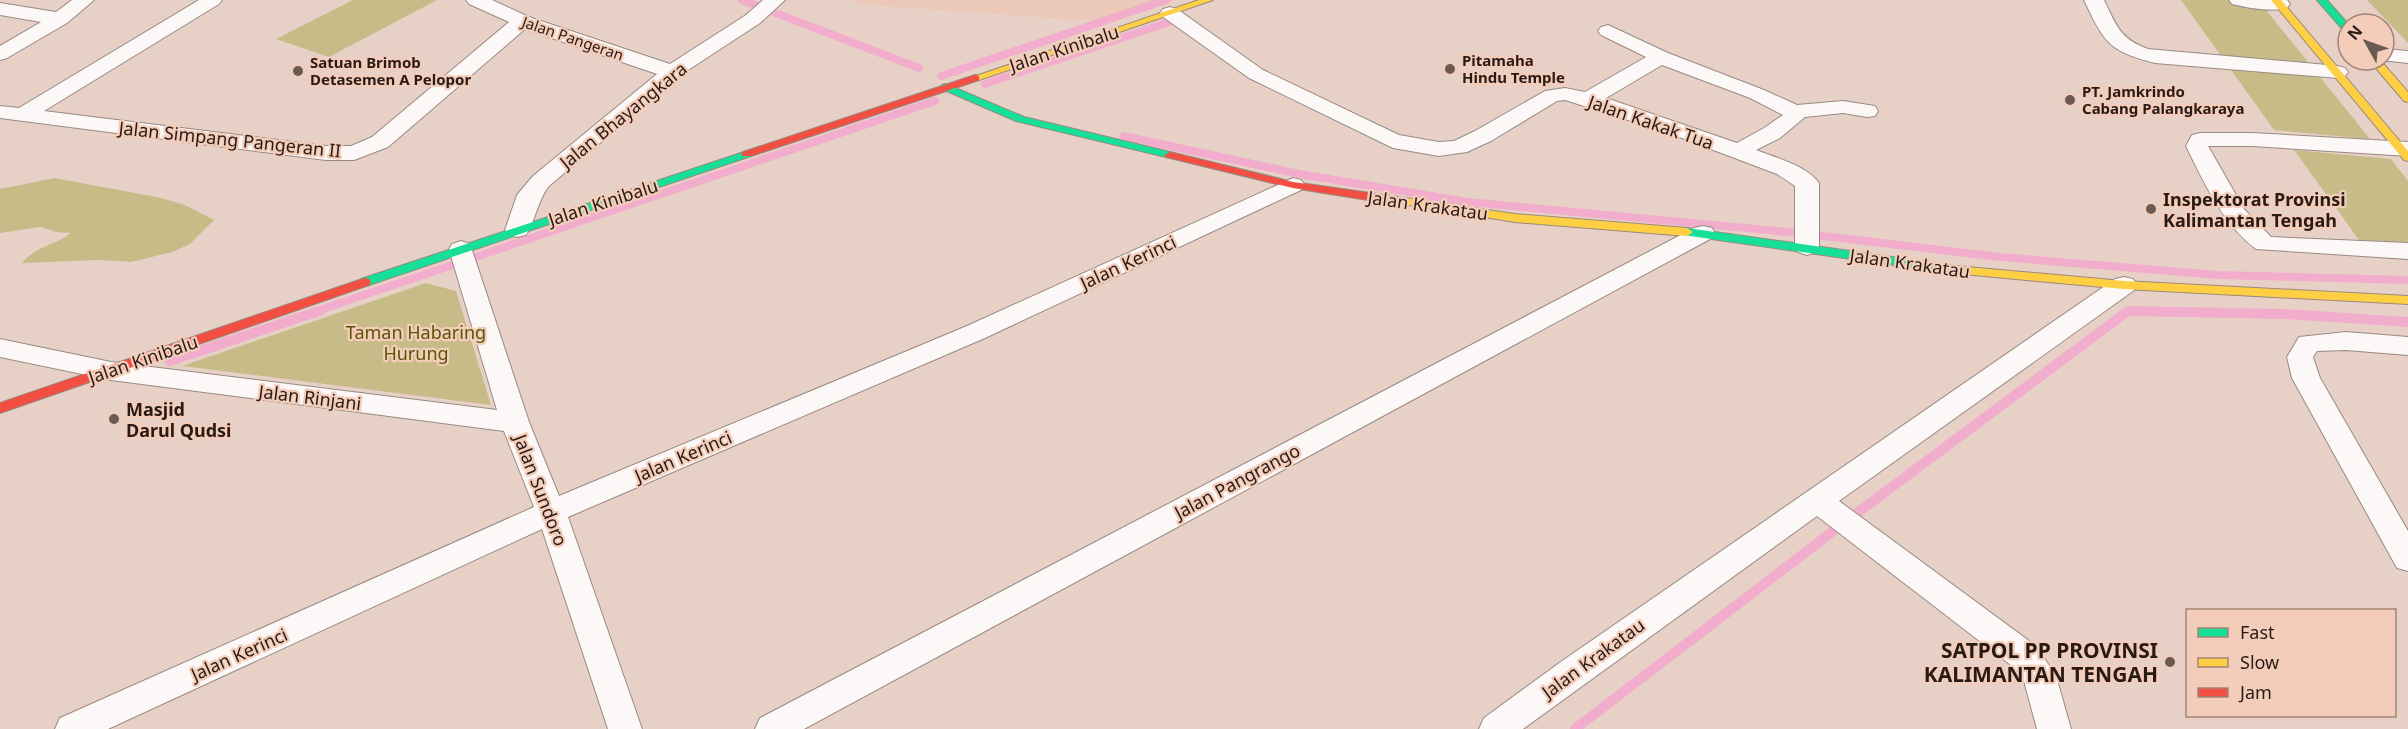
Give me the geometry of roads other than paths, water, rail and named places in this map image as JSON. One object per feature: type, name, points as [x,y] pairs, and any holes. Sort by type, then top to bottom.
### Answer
[{"type":"street","points":[[0,54],[60,19],[84,0]]},
{"type":"street","points":[[23,115],[212,0]]},
{"type":"street","name":"Jalan Pangeran","points":[[476,0],[522,21],[672,72]]},
{"type":"street","name":"Jalan Kinibalu","points":[[0,408],[517,230],[1208,0]]},
{"type":"street","points":[[2094,0],[2119,45],[2134,52],[2174,59],[2336,72]]},
{"type":"street","points":[[2239,0],[2278,2],[2336,70]]},
{"type":"street","points":[[2322,0],[2336,16]]},
{"type":"street","name":"Jalan Bhayangkara","points":[[517,230],[529,195],[541,181],[672,72],[753,19],[774,1]]},
{"type":"street","points":[[0,9],[60,19]]},
{"type":"street","name":"Jalan Kakak Tua","points":[[1170,13],[1256,74],[1393,141],[1439,149],[1459,147],[1483,136],[1552,95],[1565,94],[1588,99],[1671,126],[1785,169],[1807,183],[1807,237]]},
{"type":"street","name":"Jalan Simpang Pangeran II","points":[[0,112],[326,153],[354,153],[380,142],[522,21]]},
{"type":"street","points":[[1608,31],[1661,57],[1757,94],[1794,112],[1825,107],[1867,111]]},
{"type":"street","points":[[1588,99],[1661,57]]},
{"type":"street","points":[[2338,72],[2405,152]]},
{"type":"street","points":[[2384,72],[2408,99]]},
{"type":"street","name":"Jalan Krakatau","points":[[946,87],[1020,119],[1293,185],[1515,218],[1703,233],[1807,237],[1962,271],[2124,285]]},
{"type":"street","points":[[1737,152],[1772,133],[1795,116],[1794,112]]},
{"type":"street","points":[[2405,152],[2272,140],[2200,140],[2197,146],[2220,189],[2250,232],[2265,244],[2408,251]]},
{"type":"street","name":"Jalan Kerinci","points":[[72,729],[551,512],[976,332],[1293,185]]},
{"type":"street","name":"Jalan Pangrango","points":[[772,729],[1703,233]]},
{"type":"street","name":"Jalan Sundoro","points":[[462,249],[515,422],[551,512],[625,729]]},
{"type":"street","points":[[2124,285],[2408,300]]},
{"type":"street","name":"Jalan Krakatau","points":[[1496,729],[1574,671],[2124,285]]},
{"type":"street","points":[[2408,346],[2346,340],[2308,344],[2300,357],[2306,378],[2408,559]]},
{"type":"street","name":"Jalan Rinjani","points":[[0,348],[111,371],[515,422]]},
{"type":"street","points":[[1816,500],[2024,656],[2039,676],[2054,729]]},
{"type":"waterway","points":[[742,0],[919,68]]},
{"type":"waterway","points":[[941,76],[1166,0]]},
{"type":"waterway","points":[[985,84],[1169,22]]},
{"type":"waterway","points":[[317,311],[935,101]]},
{"type":"waterway","points":[[1124,136],[1299,174],[1468,202],[1789,232],[2000,257],[2218,275],[2408,280]]},
{"type":"waterway","points":[[170,361],[322,310]]},
{"type":"waterway","points":[[1575,729],[1845,522],[2128,311],[2285,314],[2408,322]]},
{"type":"place","name":"Pitamaha Hindu Temple","points":[[1450,69]]},
{"type":"place","name":"Satuan Brimob Detasemen A Pelopor","points":[[298,71]]},
{"type":"place","name":"PT. Jamkrindo Cabang Palangkaraya","points":[[2070,100]]},
{"type":"place","name":"Inspektorat Provinsi Kalimantan Tengah","points":[[2151,209]]},
{"type":"place","name":"Masjid Darul Qudsi","points":[[114,419]]},
{"type":"place","name":"SATPOL PP PROVINSI KALIMANTAN TENGAH","points":[[2170,662]]},
{"type":"park label","name":"Taman Habaring Hurung","points":[[416,342]]}]
